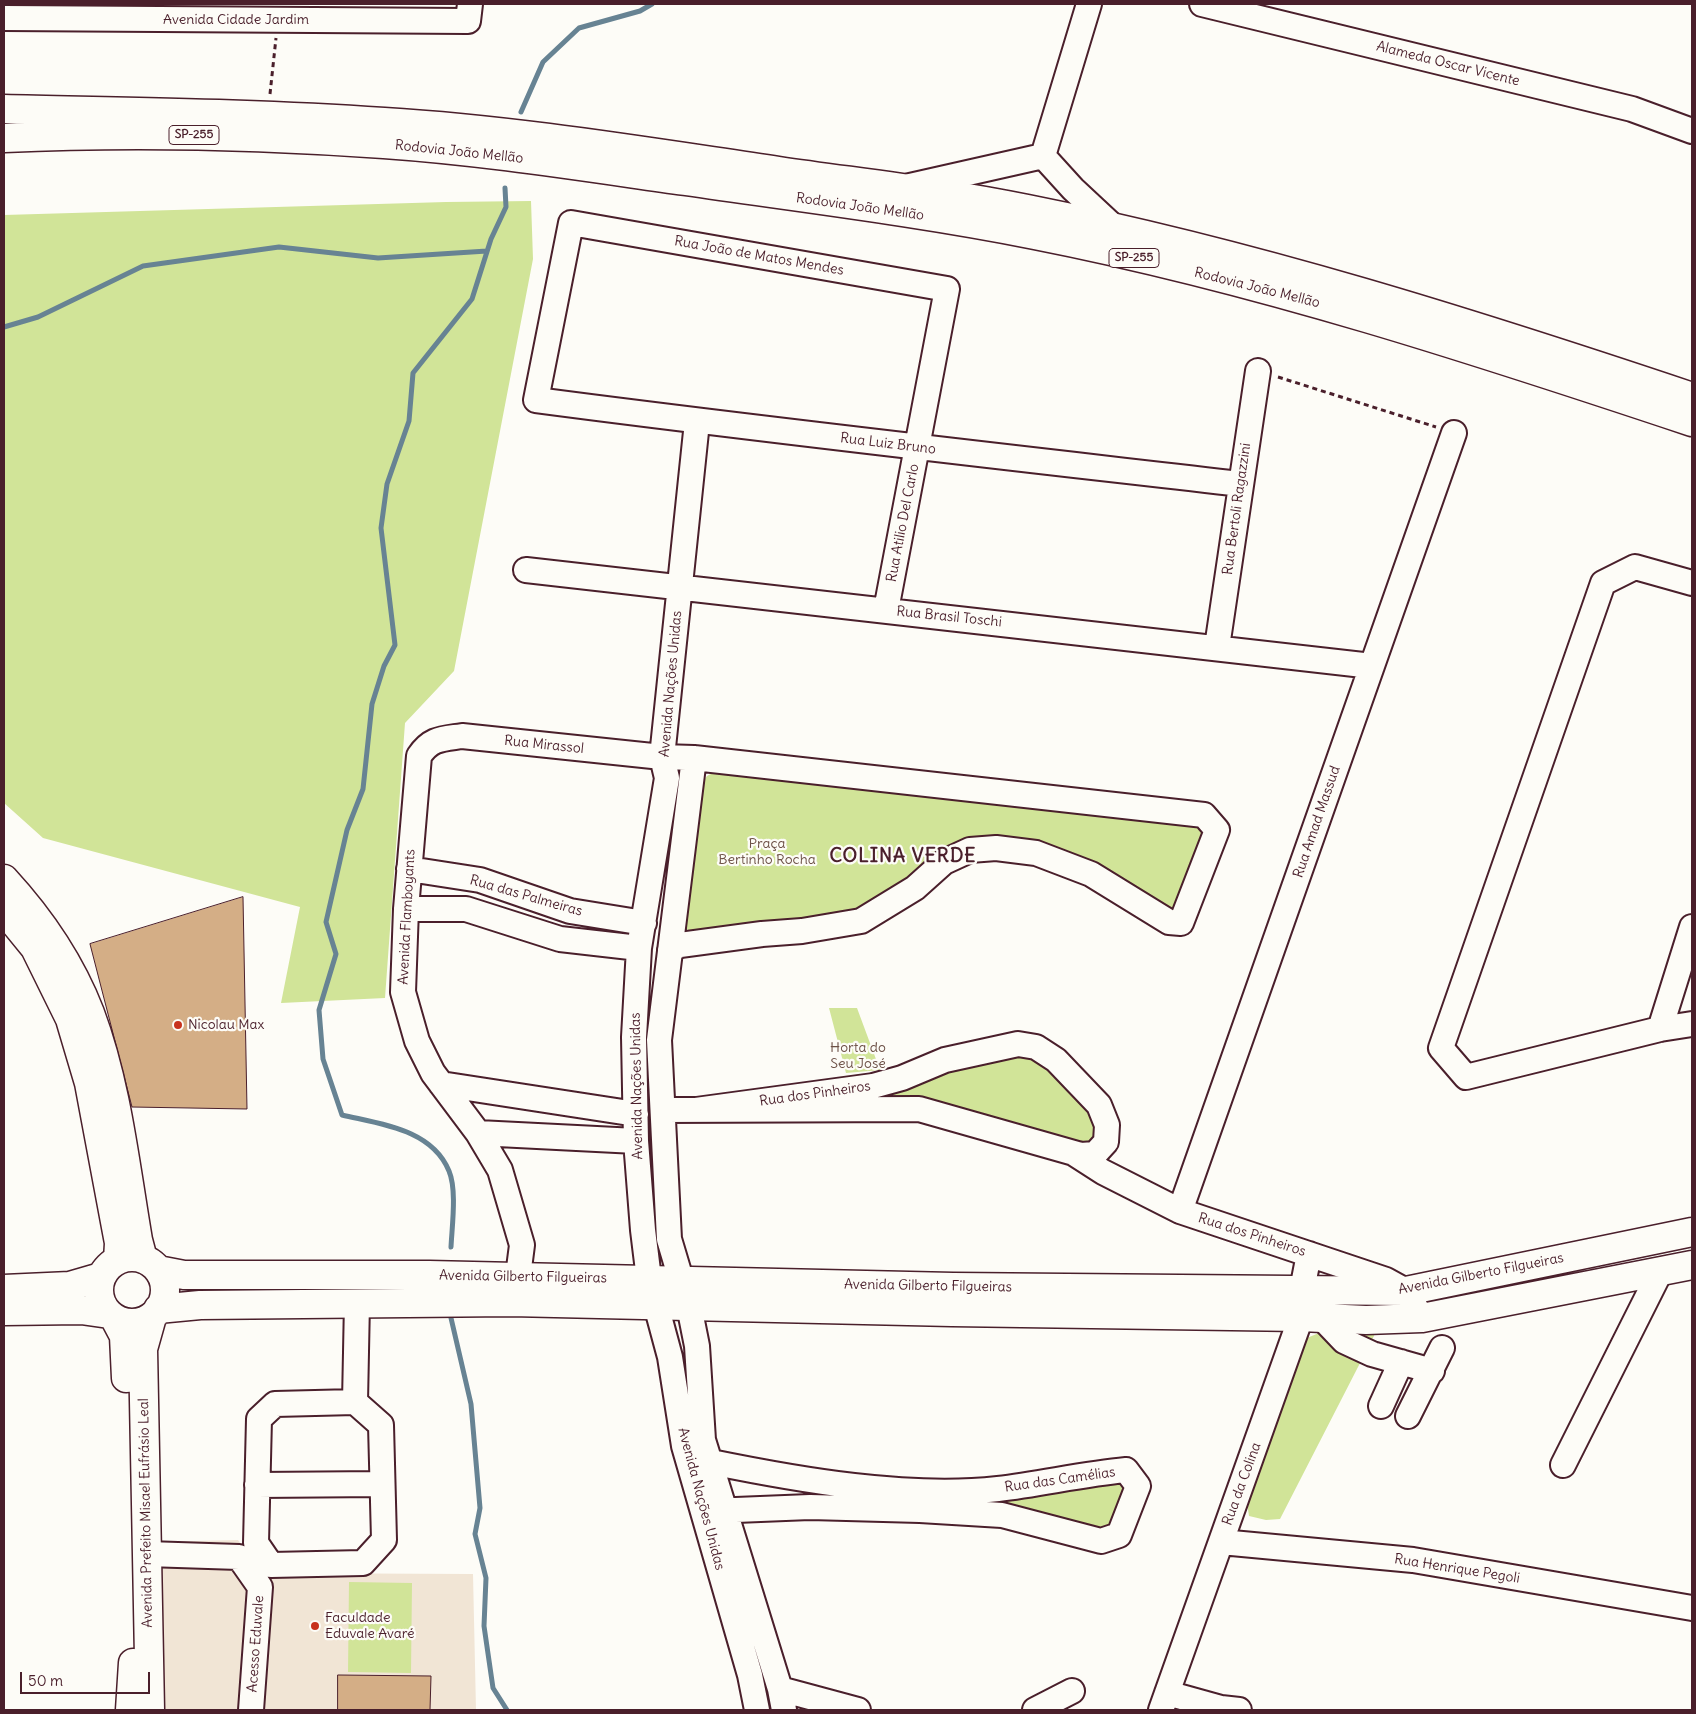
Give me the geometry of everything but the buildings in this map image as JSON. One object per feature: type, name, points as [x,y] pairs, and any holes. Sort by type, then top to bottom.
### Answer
[{"type":"main road","name":"Rodovia João Mellão","points":[[4,109],[267,116],[386,122],[553,139],[900,188],[1026,208],[1322,280],[1501,333],[1692,398]]},
{"type":"main road","name":"Rodovia João Mellão","points":[[4,138],[64,135],[207,135],[384,144],[559,163],[906,213],[1036,235],[1316,302],[1494,355],[1692,422]]},
{"type":"main road","points":[[4,879],[20,897],[61,954],[90,1012],[119,1243],[130,1267],[164,1285],[164,1294],[155,1313],[145,1321],[130,1323],[112,1316],[81,1310],[4,1311]]},
{"type":"main road","points":[[4,910],[35,948],[99,1081]]},
{"type":"main road","name":"Avenida Gilberto Filgueiras","points":[[1309,1309],[1692,1232]]},
{"type":"main road","name":"Avenida Gilberto Filgueiras","points":[[4,1289],[70,1286],[130,1267],[184,1274],[294,1274],[515,1289],[658,1305],[689,1306],[952,1300],[1309,1309],[1366,1320],[1422,1318],[1692,1265]]},
{"type":"main road","points":[[112,1316],[102,1305],[99,1293],[130,1267]]},
{"type":"main road","points":[[291,1304],[294,1274]]},
{"type":"main road","name":"Avenida Gilberto Filgueiras","points":[[155,1313],[200,1305],[357,1302],[649,1279],[952,1300]]},
{"type":"main road","name":"Avenida Prefeito Misael Eufrásio Leal","points":[[150,1710],[142,1349],[155,1313]]},
{"type":"main road","name":"Avenida Prefeito Misael Eufrásio Leal","points":[[112,1316],[121,1326],[126,1349],[134,1672],[130,1710]]},
{"type":"street","points":[[1043,156],[1089,4]]},
{"type":"street","name":"Alameda Oscar Vicente","points":[[1202,4],[1632,109],[1692,131]]},
{"type":"street","name":"Avenida Cidade Jardim","points":[[4,18],[278,20],[469,13]]},
{"type":"street","points":[[900,188],[1043,156]]},
{"type":"street","points":[[1043,156],[1117,230]]},
{"type":"street","name":"Rua João de Matos Mendes","points":[[536,400],[571,223],[947,289]]},
{"type":"street","name":"Rua Atilio Del Carlo","points":[[886,610],[947,289]]},
{"type":"street","name":"Rua Bertoli Ragazzini","points":[[1217,647],[1258,371]]},
{"type":"street","name":"Rua Luiz Bruno","points":[[536,400],[697,422],[1241,484]]},
{"type":"street","name":"Avenida Nações Unidas","points":[[697,422],[662,757],[667,778],[640,948],[634,1037],[636,1140],[649,1279],[658,1305],[670,1357],[684,1446],[750,1675],[757,1710]]},
{"type":"street","name":"Rua Amad Massud","points":[[1180,1211],[1454,433]]},
{"type":"street","points":[[1692,583],[1635,567],[1603,583],[1441,1048],[1466,1077],[1660,1029],[1692,1024]]},
{"type":"street","name":"Rua Brasil Toschi","points":[[526,570],[1372,666]]},
{"type":"street","name":"Rua Mirassol","points":[[426,745],[439,740],[462,736],[662,757]]},
{"type":"street","name":"Avenida Flamboyants","points":[[426,745],[419,756],[406,908],[404,992],[417,1041],[433,1073],[478,1132],[500,1170],[522,1245],[515,1289]]},
{"type":"street","points":[[662,757],[694,758],[1204,815],[1217,830],[1181,923],[1169,922],[1091,874],[1036,854],[996,848],[970,850],[944,862],[915,888],[860,921],[802,931],[762,934],[680,946],[670,950]]},
{"type":"street","name":"Avenida Nações Unidas","points":[[694,758],[659,1040],[669,1239],[689,1306],[697,1346],[703,1440],[726,1509],[782,1700]]},
{"type":"street","name":"Rua das Palmeiras","points":[[409,869],[480,880],[570,911],[644,923]]},
{"type":"street","points":[[406,908],[466,909],[560,939],[640,948]]},
{"type":"street","points":[[1660,1029],[1692,927]]},
{"type":"street","name":"Rua dos Pinheiros","points":[[663,1110],[696,1110],[919,1109],[1075,1154],[1096,1154],[1106,1142],[1107,1125],[1099,1105],[1056,1060],[1036,1047],[1018,1044],[945,1060],[873,1086],[696,1110]]},
{"type":"street","points":[[441,1084],[636,1114]]},
{"type":"street","points":[[478,1132],[636,1140]]},
{"type":"street","name":"Rua dos Pinheiros","points":[[1075,1154],[1103,1172],[1180,1211],[1386,1280],[1406,1290]]},
{"type":"street","name":"Rua da Colina","points":[[1164,1701],[1221,1542],[1309,1309],[1309,1254]]},
{"type":"street","points":[[1563,1465],[1660,1272]]},
{"type":"street","points":[[1406,1290],[1422,1318]]},
{"type":"street","points":[[355,1402],[357,1302]]},
{"type":"street","points":[[1309,1309],[1344,1341],[1372,1354],[1432,1371]]},
{"type":"street","points":[[1408,1416],[1442,1348]]},
{"type":"street","points":[[1381,1406],[1401,1362]]},
{"type":"street","points":[[355,1402],[381,1425],[382,1484],[384,1540],[364,1563],[271,1565],[256,1543],[259,1419],[275,1404],[355,1402]]},
{"type":"street","name":"Rua das Camélias","points":[[702,1512],[726,1509],[810,1507],[920,1510],[1002,1515],[1101,1541],[1119,1535],[1138,1486],[1126,1470],[997,1489],[922,1492],[770,1474],[711,1462]]},
{"type":"street","points":[[258,1485],[382,1484]]},
{"type":"street","name":"Rua Henrique Pegoli","points":[[1221,1542],[1413,1560],[1692,1608]]},
{"type":"street","name":"Acesso Eduvale","points":[[147,1554],[239,1557],[260,1587],[251,1710]]},
{"type":"street","points":[[1036,1710],[1072,1691]]},
{"type":"street","points":[[782,1700],[858,1710]]},
{"type":"street","points":[[1164,1701],[1239,1710]]},
{"type":"path","points":[[267,116],[278,20]]},
{"type":"path","points":[[1258,371],[1341,395],[1454,433]]},
{"type":"shaded area","name":"Faculdade Eduvale Avaré","points":[[238,1540],[264,1573],[473,1574],[476,1710],[156,1710],[153,1542]]},
{"type":"green space","points":[[531,201],[533,259],[454,671],[405,723],[385,998],[281,1003],[300,907],[43,838],[4,803],[4,215]]},
{"type":"green space","name":"Praça Bertinho Rocha","points":[[718,770],[1195,823],[1205,838],[1182,905],[1171,912],[996,836],[892,900],[855,915],[695,935],[680,924],[697,790],[707,776]]},
{"type":"green space","name":"Horta do Seu José","points":[[829,1008],[857,1008],[880,1070],[846,1073]]},
{"type":"green space","points":[[1035,1051],[1103,1126],[1093,1150],[872,1103],[874,1090]]},
{"type":"green space","points":[[1326,1330],[1377,1330],[1280,1519],[1266,1520],[1249,1516],[1247,1502],[1307,1338]]},
{"type":"green space","points":[[1118,1479],[1126,1490],[1116,1525],[1102,1531],[976,1503]]},
{"type":"green space","points":[[349,1582],[412,1583],[411,1673],[348,1672]]},
{"type":"waterway","points":[[521,112],[543,62],[579,28],[640,11],[652,4]]},
{"type":"waterway","points":[[451,1247],[453,1188],[449,1171],[441,1157],[418,1137],[388,1126],[342,1115],[323,1059],[319,1010],[336,954],[326,922],[347,830],[363,789],[372,704],[384,666],[395,645],[381,528],[387,484],[409,421],[413,373],[472,299],[491,239],[506,207],[505,188]]},
{"type":"waterway","points":[[4,327],[38,317],[143,266],[279,247],[378,258],[487,251]]},
{"type":"waterway","points":[[451,1318],[471,1404],[480,1508],[475,1534],[486,1578],[484,1626],[493,1688],[507,1710]]},
{"type":"place","name":"Nicolau Max","points":[[178,1025]]},
{"type":"place","name":"Faculdade Eduvale Avaré","points":[[315,1626]]},
{"type":"district","name":"COLINA VERDE","points":[[903,857]]}]
